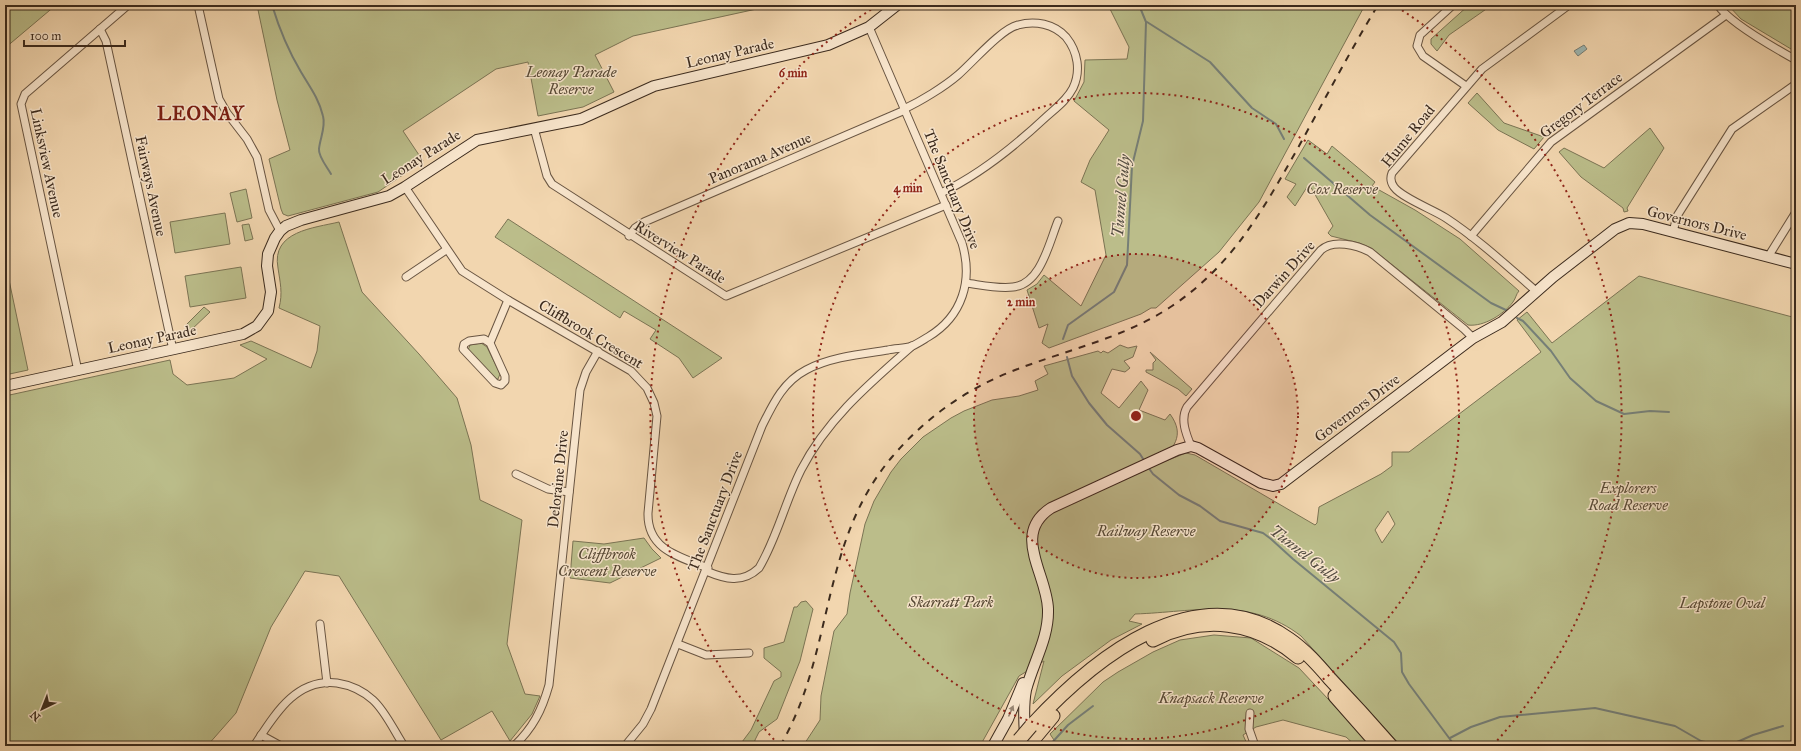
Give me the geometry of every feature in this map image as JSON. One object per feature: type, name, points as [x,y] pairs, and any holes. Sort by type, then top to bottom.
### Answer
[{"type":"highway","points":[[1024,744],[1031,726],[1063,693],[1107,658],[1144,635],[1166,624],[1188,618],[1226,615],[1239,617],[1261,624],[1289,638],[1318,665],[1391,746]]},
{"type":"highway","points":[[1024,744],[1064,703],[1122,658],[1166,634],[1188,627],[1215,624],[1237,627],[1256,632],[1285,647],[1310,669],[1378,746]]},
{"type":"main road","name":"Leonay Parade","points":[[5,386],[238,336],[249,331],[259,323],[268,310],[271,292],[267,259],[271,246],[280,230],[301,220],[372,202],[389,196],[474,141],[584,118],[654,86],[819,48],[837,42],[869,27],[897,5]]},
{"type":"main road","name":"Governors Drive","points":[[1191,446],[1205,451],[1261,483],[1274,486],[1282,484],[1473,338],[1502,322],[1536,291],[1621,226],[1629,223],[1638,223],[1796,264]]},
{"type":"main road","points":[[1024,744],[1024,712],[1026,694],[1048,621],[1048,604],[1045,588],[1033,551],[1032,535],[1035,526],[1042,515],[1054,506],[1177,450],[1191,446]]},
{"type":"main road","points":[[993,746],[1008,719],[1043,639]]},
{"type":"street","name":"Linksview Avenue","points":[[78,371],[21,104],[25,94],[128,5]]},
{"type":"street","points":[[198,5],[219,99],[227,113],[253,149],[260,167],[269,210],[280,230]]},
{"type":"street","points":[[1453,5],[1419,36],[1416,43],[1423,56],[1466,86]]},
{"type":"street","name":"Hume Road","points":[[1536,291],[1471,236],[1445,217],[1398,191],[1392,184],[1390,177],[1466,86],[1485,66],[1570,5]]},
{"type":"street","points":[[1718,5],[1726,15],[1766,43],[1796,60]]},
{"type":"street","name":"Gregory Terrace","points":[[1471,236],[1551,142],[1726,15]]},
{"type":"street","name":"Panorama Avenue","points":[[629,236],[637,226],[644,222],[904,110],[954,78],[1005,32],[1017,25],[1031,23],[1052,27],[1065,36],[1075,53],[1078,68],[1076,81],[1063,101],[1012,148],[941,193]]},
{"type":"street","name":"The Sanctuary Drive","points":[[625,746],[647,718],[678,644],[762,426],[782,390],[794,378],[812,367],[830,361],[912,346],[932,335],[946,322],[960,300],[966,283],[966,257],[962,243],[869,27]]},
{"type":"street","name":"Fairways Avenue","points":[[100,29],[106,41],[173,350]]},
{"type":"street","points":[[1673,232],[1677,216],[1732,129],[1796,84]]},
{"type":"street","name":"Riverview Parade","points":[[534,128],[547,176],[552,184],[629,236],[726,296],[946,205]]},
{"type":"street","name":"Cliffbrook Crescent","points":[[404,187],[446,250],[462,271],[508,300],[598,351],[639,378],[649,392],[656,409],[657,423],[648,524],[652,533],[668,552],[726,579],[735,579],[748,576],[759,568],[799,476],[813,450],[833,422],[854,398],[912,346]]},
{"type":"street","points":[[1768,257],[1796,212]]},
{"type":"street","points":[[966,283],[1005,287],[1017,286],[1024,283],[1039,268],[1058,221]]},
{"type":"street","name":"Darwin Drive","points":[[1191,446],[1185,428],[1185,413],[1187,407],[1321,250],[1327,246],[1351,245],[1370,252],[1473,338]]},
{"type":"street","points":[[406,277],[446,250]]},
{"type":"street","points":[[490,343],[484,339],[469,341],[464,344],[463,349],[495,383],[501,385],[505,381],[505,376],[490,343],[508,300]]},
{"type":"street","points":[[888,350],[892,356],[893,363]]},
{"type":"street","name":"Deloraine Drive","points":[[514,746],[535,722],[543,705],[549,685],[582,382],[598,351]]},
{"type":"street","points":[[516,474],[543,487],[570,492]]},
{"type":"street","points":[[320,624],[326,683]]},
{"type":"street","points":[[678,644],[706,655],[749,654]]},
{"type":"street","points":[[254,746],[282,706],[293,695],[308,687],[326,683],[347,685],[369,697],[380,709],[404,746]]},
{"type":"street","points":[[1250,714],[1249,729],[1255,746]]},
{"type":"street","points":[[261,735],[281,746]]},
{"type":"green space","points":[[5,5],[56,5],[5,48]]},
{"type":"green space","name":"Leonay Parade Reserve","points":[[257,5],[775,5],[633,36],[595,55],[614,92],[583,107],[538,116],[528,62],[496,69],[403,131],[423,161],[378,192],[288,216],[283,214],[281,209],[269,159],[290,150],[277,100]]},
{"type":"green space","points":[[1108,5],[1365,5],[1259,202],[1219,252],[1156,308],[1151,308],[1141,314],[1049,348],[1042,343],[1048,324],[1039,328],[1027,290],[1037,284],[1044,275],[1081,306],[1106,255],[1095,190],[1081,182],[1090,160],[1109,130],[1074,101],[1084,82],[1085,60],[1127,59],[1129,47]]},
{"type":"green space","points":[[1469,5],[1492,5],[1449,35],[1437,51],[1431,44],[1431,39]]},
{"type":"green space","points":[[1728,5],[1796,5],[1796,52],[1741,19]]},
{"type":"green space","points":[[1477,93],[1504,123],[1544,137],[1534,149],[1498,130],[1468,103]]},
{"type":"green space","points":[[1650,128],[1664,148],[1627,208],[1628,211],[1624,212],[1623,208],[1581,177],[1559,152],[1564,148],[1604,168]]},
{"type":"green space","name":"Cox Reserve","points":[[1308,140],[1327,154],[1332,146],[1375,182],[1372,186],[1415,210],[1460,239],[1519,291],[1509,307],[1487,322],[1468,325],[1371,248],[1359,243],[1331,236],[1328,233],[1333,226],[1309,184],[1295,206],[1287,197],[1296,184],[1285,179]]},
{"type":"green space","points":[[246,189],[252,218],[237,222],[230,193]]},
{"type":"green space","points":[[225,213],[230,244],[175,253],[170,222]]},
{"type":"green space","points":[[508,219],[722,358],[693,378],[679,358],[650,339],[656,330],[624,311],[620,318],[495,237]]},
{"type":"green space","points":[[339,222],[362,292],[457,398],[471,445],[480,500],[522,520],[507,644],[525,694],[540,696],[532,714],[510,741],[492,711],[441,740],[339,576],[305,571],[271,627],[236,713],[207,746],[5,746],[5,396],[170,360],[173,374],[187,385],[234,378],[267,359],[240,345],[251,341],[311,368],[317,351],[320,326],[279,308],[281,292],[278,256],[281,246],[296,233]]},
{"type":"green space","points":[[249,224],[253,239],[245,241],[242,225]]},
{"type":"green space","points":[[5,261],[28,370],[5,375]]},
{"type":"green space","points":[[241,267],[246,298],[190,307],[185,276]]},
{"type":"green space","points":[[1639,276],[1796,318],[1796,746],[1401,746],[1301,636],[1281,623],[1262,615],[1221,609],[1135,614],[1129,621],[1142,624],[1111,640],[1062,676],[1033,704],[1044,661],[1019,676],[980,746],[803,746],[820,720],[821,696],[834,631],[847,614],[865,524],[874,501],[891,472],[901,459],[923,437],[951,418],[992,400],[1019,396],[1038,390],[1035,381],[1048,374],[1044,366],[1098,351],[1101,353],[1103,351],[1108,353],[1120,345],[1128,348],[1137,346],[1133,357],[1124,361],[1130,368],[1125,372],[1112,369],[1101,393],[1119,408],[1141,381],[1148,390],[1139,410],[1165,420],[1170,414],[1177,429],[1176,441],[1173,447],[1158,464],[1186,453],[1195,455],[1315,525],[1317,523],[1319,507],[1381,474],[1392,466],[1392,452],[1409,452],[1541,352],[1517,320],[1527,312],[1552,343]],"holes":[[[1388,511],[1395,524],[1382,543],[1375,530]]]},
{"type":"green space","points":[[204,307],[210,312],[190,331],[185,326]]},
{"type":"green space","points":[[481,343],[487,347],[500,374],[498,379],[495,379],[468,350],[470,345]]},
{"type":"green space","points":[[1150,352],[1192,389],[1186,396],[1178,389],[1146,372],[1146,370],[1153,370],[1153,363],[1156,360]]},
{"type":"green space","name":"Cliffbrook Crescent Reserve","points":[[644,538],[661,558],[610,583],[570,578],[573,541],[604,544]]},
{"type":"green space","points":[[806,601],[813,609],[800,661],[777,719],[759,732],[754,746],[739,746],[751,730],[774,681],[781,677],[781,672],[764,658],[764,648],[784,642],[794,607],[797,607],[801,602]]},
{"type":"green space","name":"Knapsack Reserve","points":[[1214,635],[1251,638],[1299,668],[1372,746],[1356,746],[1346,737],[1283,720],[1256,727],[1243,735],[1248,746],[1058,746],[1050,734],[1103,682],[1118,672],[1153,652],[1180,640]]},
{"type":"water","points":[[1584,45],[1587,49],[1578,56],[1574,51]]},
{"type":"waterway","points":[[272,5],[288,48],[319,104],[324,120],[319,152],[331,174]]},
{"type":"waterway","name":"Tunnel Gully","points":[[1063,339],[1068,325],[1114,292],[1127,265],[1132,166],[1143,121],[1146,22],[1139,5]]},
{"type":"waterway","points":[[1792,5],[1796,7]]},
{"type":"waterway","points":[[1147,22],[1210,62],[1252,108],[1276,124],[1284,139]]},
{"type":"waterway","points":[[1304,158],[1370,215],[1491,303],[1508,311]]},
{"type":"waterway","points":[[1517,318],[1523,321],[1551,351],[1570,378],[1596,401],[1624,414],[1650,411],[1669,412]]},
{"type":"waterway","name":"Tunnel Gully","points":[[1067,357],[1072,376],[1089,403],[1107,425],[1140,454],[1145,462]]},
{"type":"waterway","name":"Tunnel Gully","points":[[1148,467],[1153,474],[1179,495],[1200,506],[1220,521],[1263,533],[1394,642],[1401,653],[1402,672],[1409,684],[1455,746]]},
{"type":"waterway","points":[[1049,746],[1068,725],[1093,706]]},
{"type":"waterway","points":[[1450,738],[1471,727],[1500,717],[1595,708],[1675,726],[1701,741],[1721,746]]},
{"type":"waterway","points":[[1728,746],[1753,735],[1783,726]]},
{"type":"railway","points":[[780,746],[798,710],[810,674],[839,562],[851,525],[868,490],[892,457],[927,422],[953,402],[981,385],[1018,369],[1130,329],[1172,306],[1194,290],[1230,254],[1260,213],[1378,5]]},
{"type":"district","name":"LEONAY","points":[[201,113]]},
{"type":"park label","name":"Explorers Road Reserve","points":[[1628,496]]},
{"type":"park label","name":"Railway Reserve","points":[[1146,531]]},
{"type":"park label","name":"Skarratt Park","points":[[951,602]]},
{"type":"park label","name":"Lapstone Oval","points":[[1722,603]]}]
